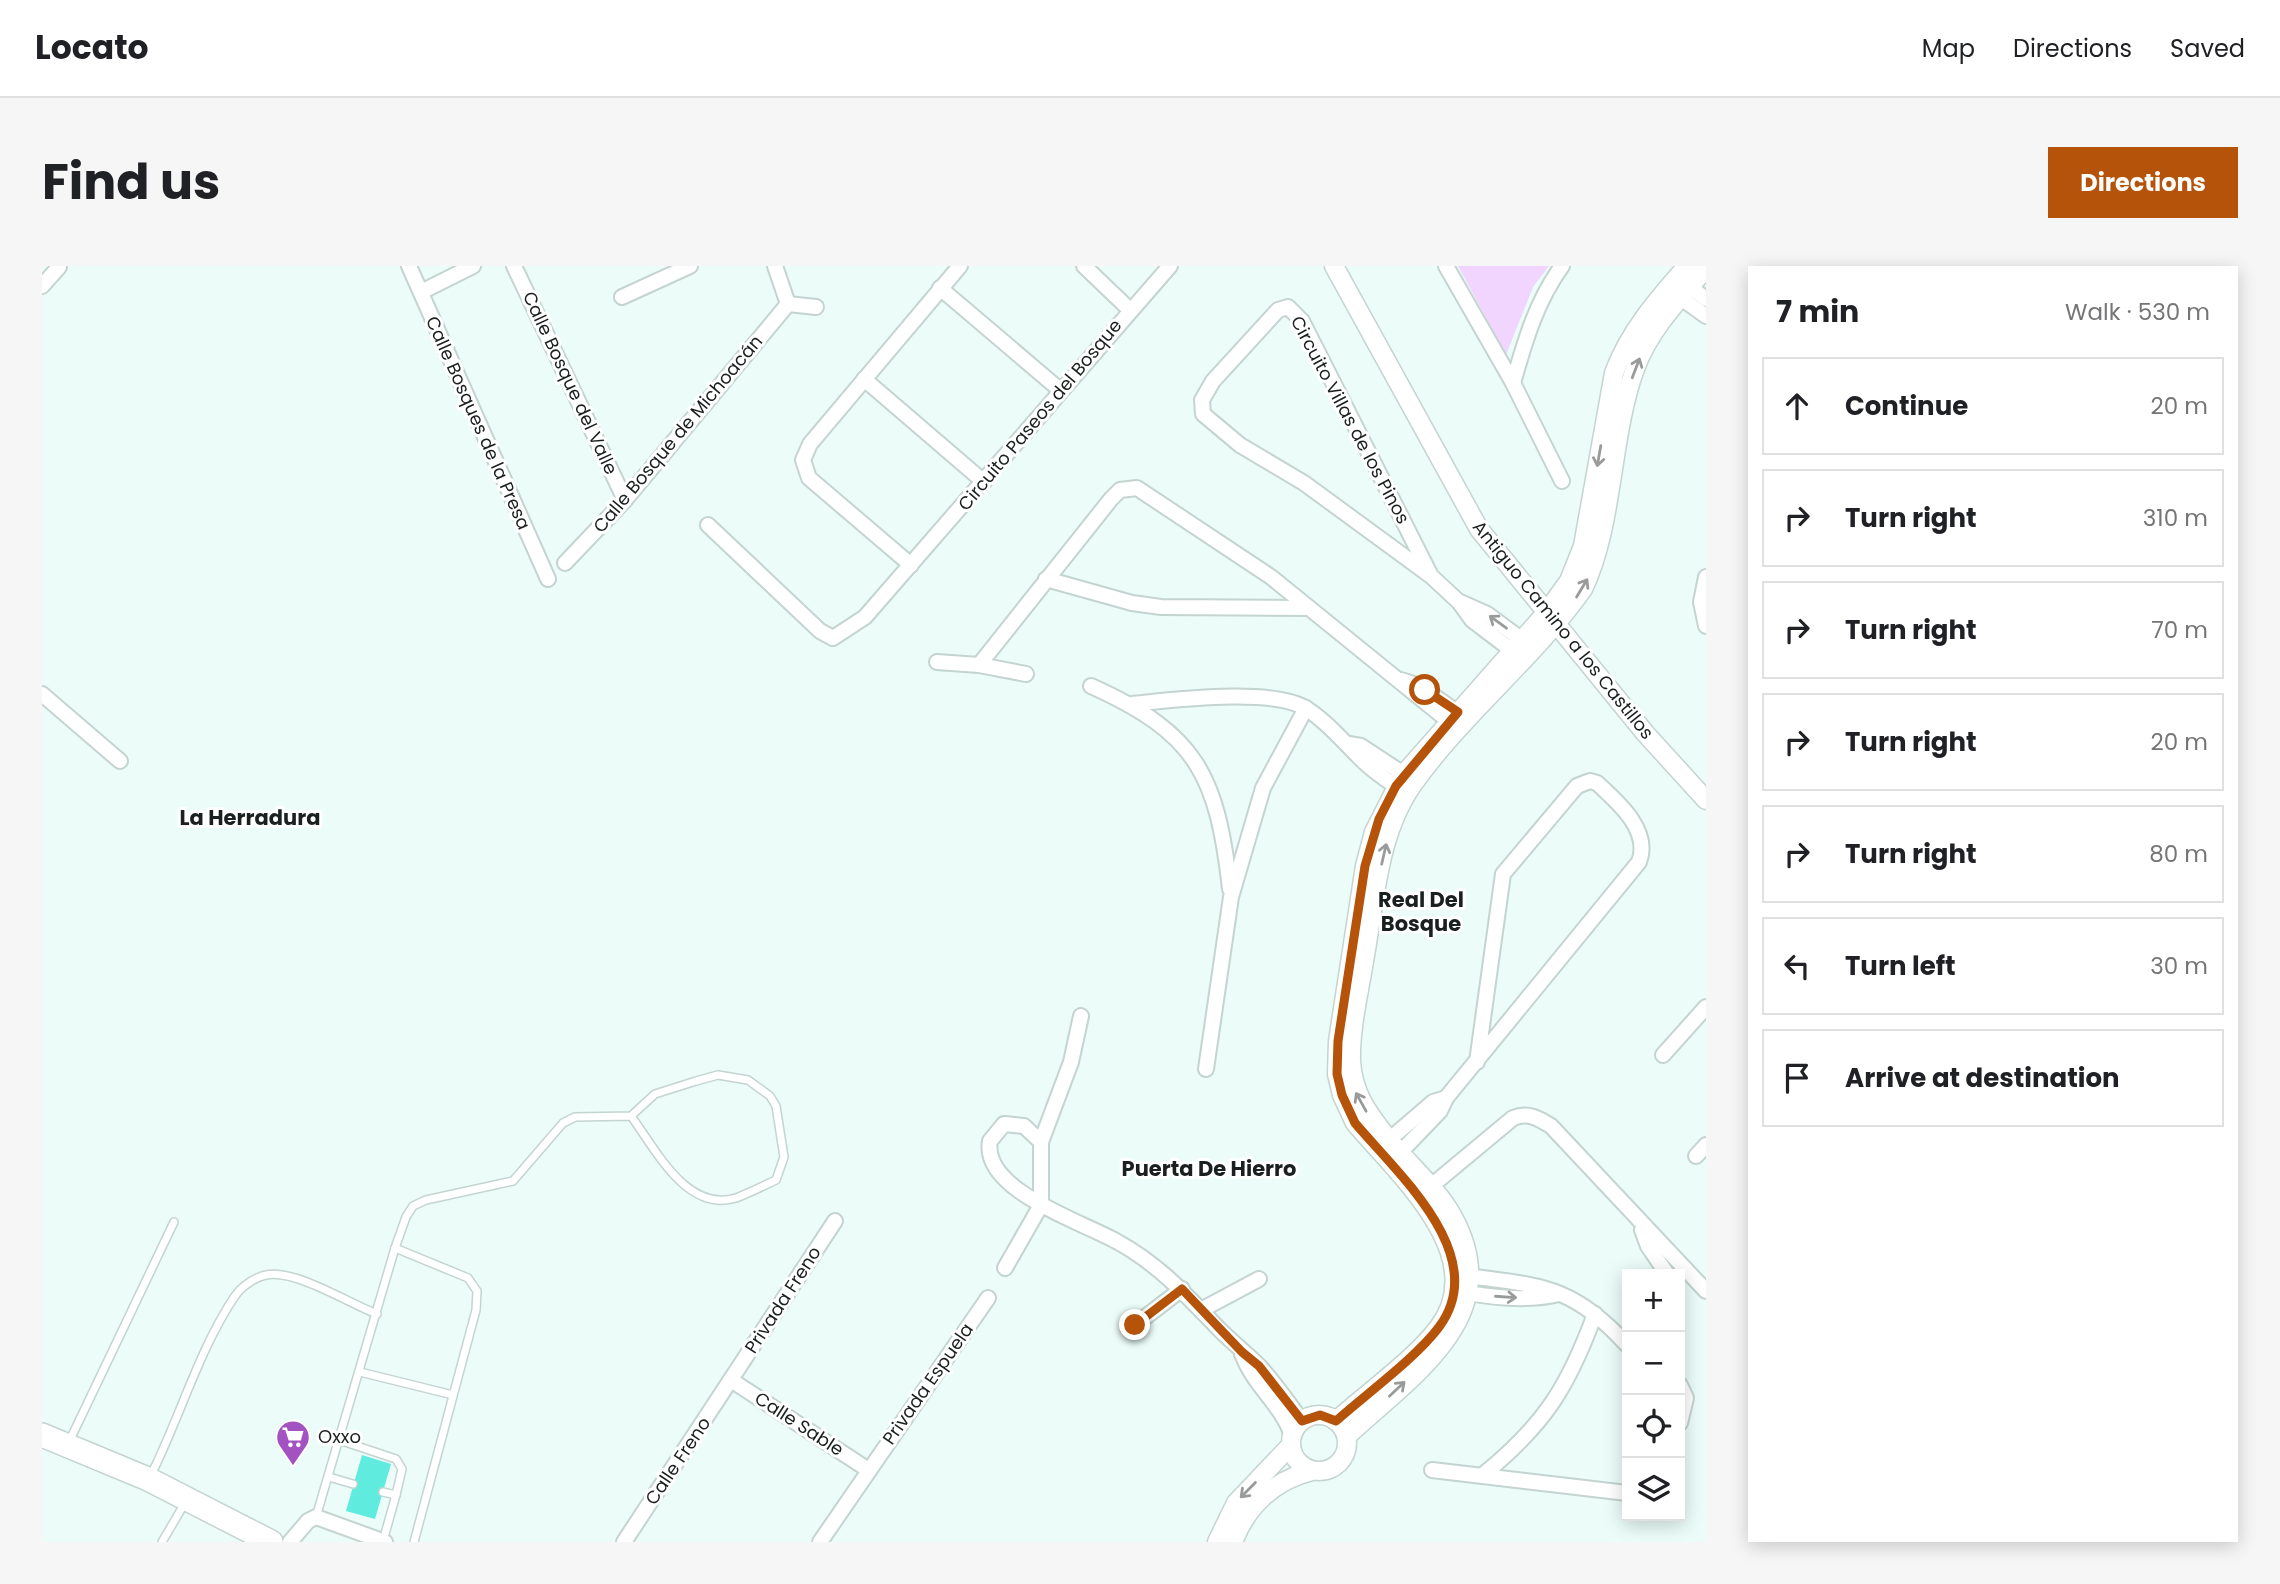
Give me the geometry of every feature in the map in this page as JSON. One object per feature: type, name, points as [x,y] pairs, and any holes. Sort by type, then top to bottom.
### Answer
[{"type":"main road","points":[[42,1435],[148,1479],[271,1542]]},
{"type":"street","name":"Calle Bosques de la Presa","points":[[409,266],[548,579]]},
{"type":"street","points":[[421,292],[473,266]]},
{"type":"street","name":"Calle Bosque del Valle","points":[[514,266],[625,500]]},
{"type":"street","points":[[622,297],[690,266]]},
{"type":"street","points":[[775,266],[789,304],[816,307]]},
{"type":"street","points":[[911,565],[809,478],[803,460],[810,444],[960,266]]},
{"type":"street","points":[[1083,266],[1130,310]]},
{"type":"street","name":"Circuito Paseos del Bosque","points":[[708,525],[820,631],[833,638],[864,617],[1170,266]]},
{"type":"street","name":"Antiguo Camino a los Castillos","points":[[1334,266],[1469,514],[1493,549],[1645,733],[1706,800]]},
{"type":"street","points":[[1446,266],[1513,383],[1562,481]]},
{"type":"street","points":[[1513,383],[1541,299],[1562,266]]},
{"type":"street","points":[[42,286],[59,267]]},
{"type":"street","points":[[1233,1542],[1259,1499],[1289,1478],[1322,1471],[1339,1463],[1345,1455],[1347,1436],[1450,1337],[1462,1283],[1440,1227],[1424,1192],[1347,1110],[1337,1074],[1338,1041],[1365,866],[1379,819],[1405,784],[1523,649],[1583,589],[1590,544],[1635,368],[1681,283],[1706,268]]},
{"type":"street","points":[[1681,283],[1706,299]]},
{"type":"street","points":[[1681,283],[1706,316]]},
{"type":"street","points":[[940,288],[1060,390]]},
{"type":"street","name":"Calle Bosque de Michoacán","points":[[565,563],[625,500],[789,304]]},
{"type":"street","name":"Circuito Villas de los Pinos","points":[[1431,576],[1302,321],[1288,307],[1278,310],[1205,392],[1203,414],[1240,444],[1322,495],[1431,576],[1459,602],[1472,620],[1523,649]]},
{"type":"street","points":[[864,379],[984,482]]},
{"type":"street","points":[[979,665],[1111,499],[1120,490],[1137,488],[1271,577],[1401,680],[1420,686],[1459,721]]},
{"type":"street","points":[[1706,577],[1701,602],[1706,626]]},
{"type":"street","points":[[1046,579],[1132,603],[1161,607],[1309,608]]},
{"type":"street","points":[[937,662],[979,665],[1026,674]]},
{"type":"street","points":[[1091,686],[1132,704],[1180,742],[1205,775],[1223,831],[1231,897]]},
{"type":"street","points":[[42,694],[120,761]]},
{"type":"street","points":[[1132,704],[1179,699],[1271,697],[1306,708],[1349,744],[1360,746],[1405,784]]},
{"type":"street","points":[[1206,1069],[1231,897],[1263,788],[1306,708]]},
{"type":"street","points":[[1389,1152],[1440,1111],[1446,1098],[1477,1062],[1639,862],[1643,842],[1639,834],[1632,821],[1597,783],[1590,781],[1577,786],[1503,874],[1477,1062]]},
{"type":"street","points":[[1663,1055],[1706,1007]]},
{"type":"street","points":[[1004,1268],[1041,1205],[1041,1142],[1071,1062],[1081,1016]]},
{"type":"street","points":[[1424,1192],[1506,1122],[1529,1115],[1551,1126],[1640,1224],[1704,1289]]},
{"type":"street","points":[[1041,1142],[1024,1126],[1004,1124],[994,1133],[989,1151],[991,1160],[1004,1177],[1041,1205],[1117,1241],[1164,1272],[1182,1289],[1242,1352],[1259,1366],[1295,1434],[1298,1461],[1312,1471]]},
{"type":"street","name":"Privada Freno","points":[[732,1380],[835,1221]]},
{"type":"street","points":[[1640,1224],[1648,1246],[1664,1269]]},
{"type":"street","points":[[1201,1310],[1259,1279]]},
{"type":"street","points":[[1462,1283],[1530,1298],[1559,1294],[1584,1304],[1622,1340]]},
{"type":"street","points":[[1336,1421],[1438,1328],[1462,1283]]},
{"type":"street","points":[[1685,1283],[1704,1289]]},
{"type":"street","points":[[1135,1325],[1182,1289]]},
{"type":"street","name":"Privada Espuela","points":[[820,1542],[867,1469],[988,1298]]},
{"type":"street","points":[[1484,1474],[1539,1423],[1564,1389],[1595,1314]]},
{"type":"street","name":"Calle Sable","points":[[732,1380],[867,1469]]},
{"type":"street","name":"Calle Freno","points":[[624,1542],[732,1380]]},
{"type":"street","points":[[1217,1542],[1236,1503],[1295,1434],[1320,1415],[1336,1421],[1347,1436]]},
{"type":"street","points":[[1432,1469],[1622,1492]]},
{"type":"street","points":[[290,1542],[302,1527],[316,1517],[384,1542]]},
{"type":"lane","points":[[316,1517],[395,1248],[413,1206],[426,1200],[513,1181],[563,1123],[575,1117],[631,1116],[655,1094],[718,1075],[748,1080],[770,1096],[776,1106],[783,1146],[781,1167],[776,1180],[733,1199],[700,1197],[680,1182],[631,1116]]},
{"type":"lane","points":[[67,1446],[174,1222]]},
{"type":"lane","points":[[395,1248],[468,1278],[477,1291],[476,1310],[414,1542]]},
{"type":"lane","points":[[148,1479],[205,1352],[235,1296],[244,1286],[265,1275],[293,1277],[377,1314]]},
{"type":"lane","points":[[360,1372],[453,1395]]},
{"type":"lane","points":[[339,1440],[396,1459],[402,1469],[384,1542]]},
{"type":"lane","points":[[329,1477],[353,1483]]},
{"type":"lane","points":[[383,1492],[396,1495]]},
{"type":"lane","points":[[162,1542],[188,1499]]},
{"type":"shaded area","points":[[1458,266],[1549,266],[1533,287],[1506,355]]},
{"type":"building","points":[[362,1455],[391,1464],[375,1519],[346,1511]]},
{"type":"place","name":"Oxxo","points":[[293,1467]]},
{"type":"district","name":"La Herradura","points":[[250,818]]},
{"type":"district","name":"Real Del Bosque","points":[[1421,912]]},
{"type":"district","name":"Puerta De Hierro","points":[[1209,1169]]},
{"type":"route","points":[[1135,1325],[1182,1289],[1242,1352],[1259,1366],[1302,1421],[1310,1416],[1320,1415],[1336,1421],[1427,1340],[1445,1317],[1455,1274],[1449,1247],[1440,1227],[1355,1123],[1347,1110],[1337,1074],[1342,1002],[1365,866],[1374,832],[1396,786],[1458,712],[1425,690]]}]
